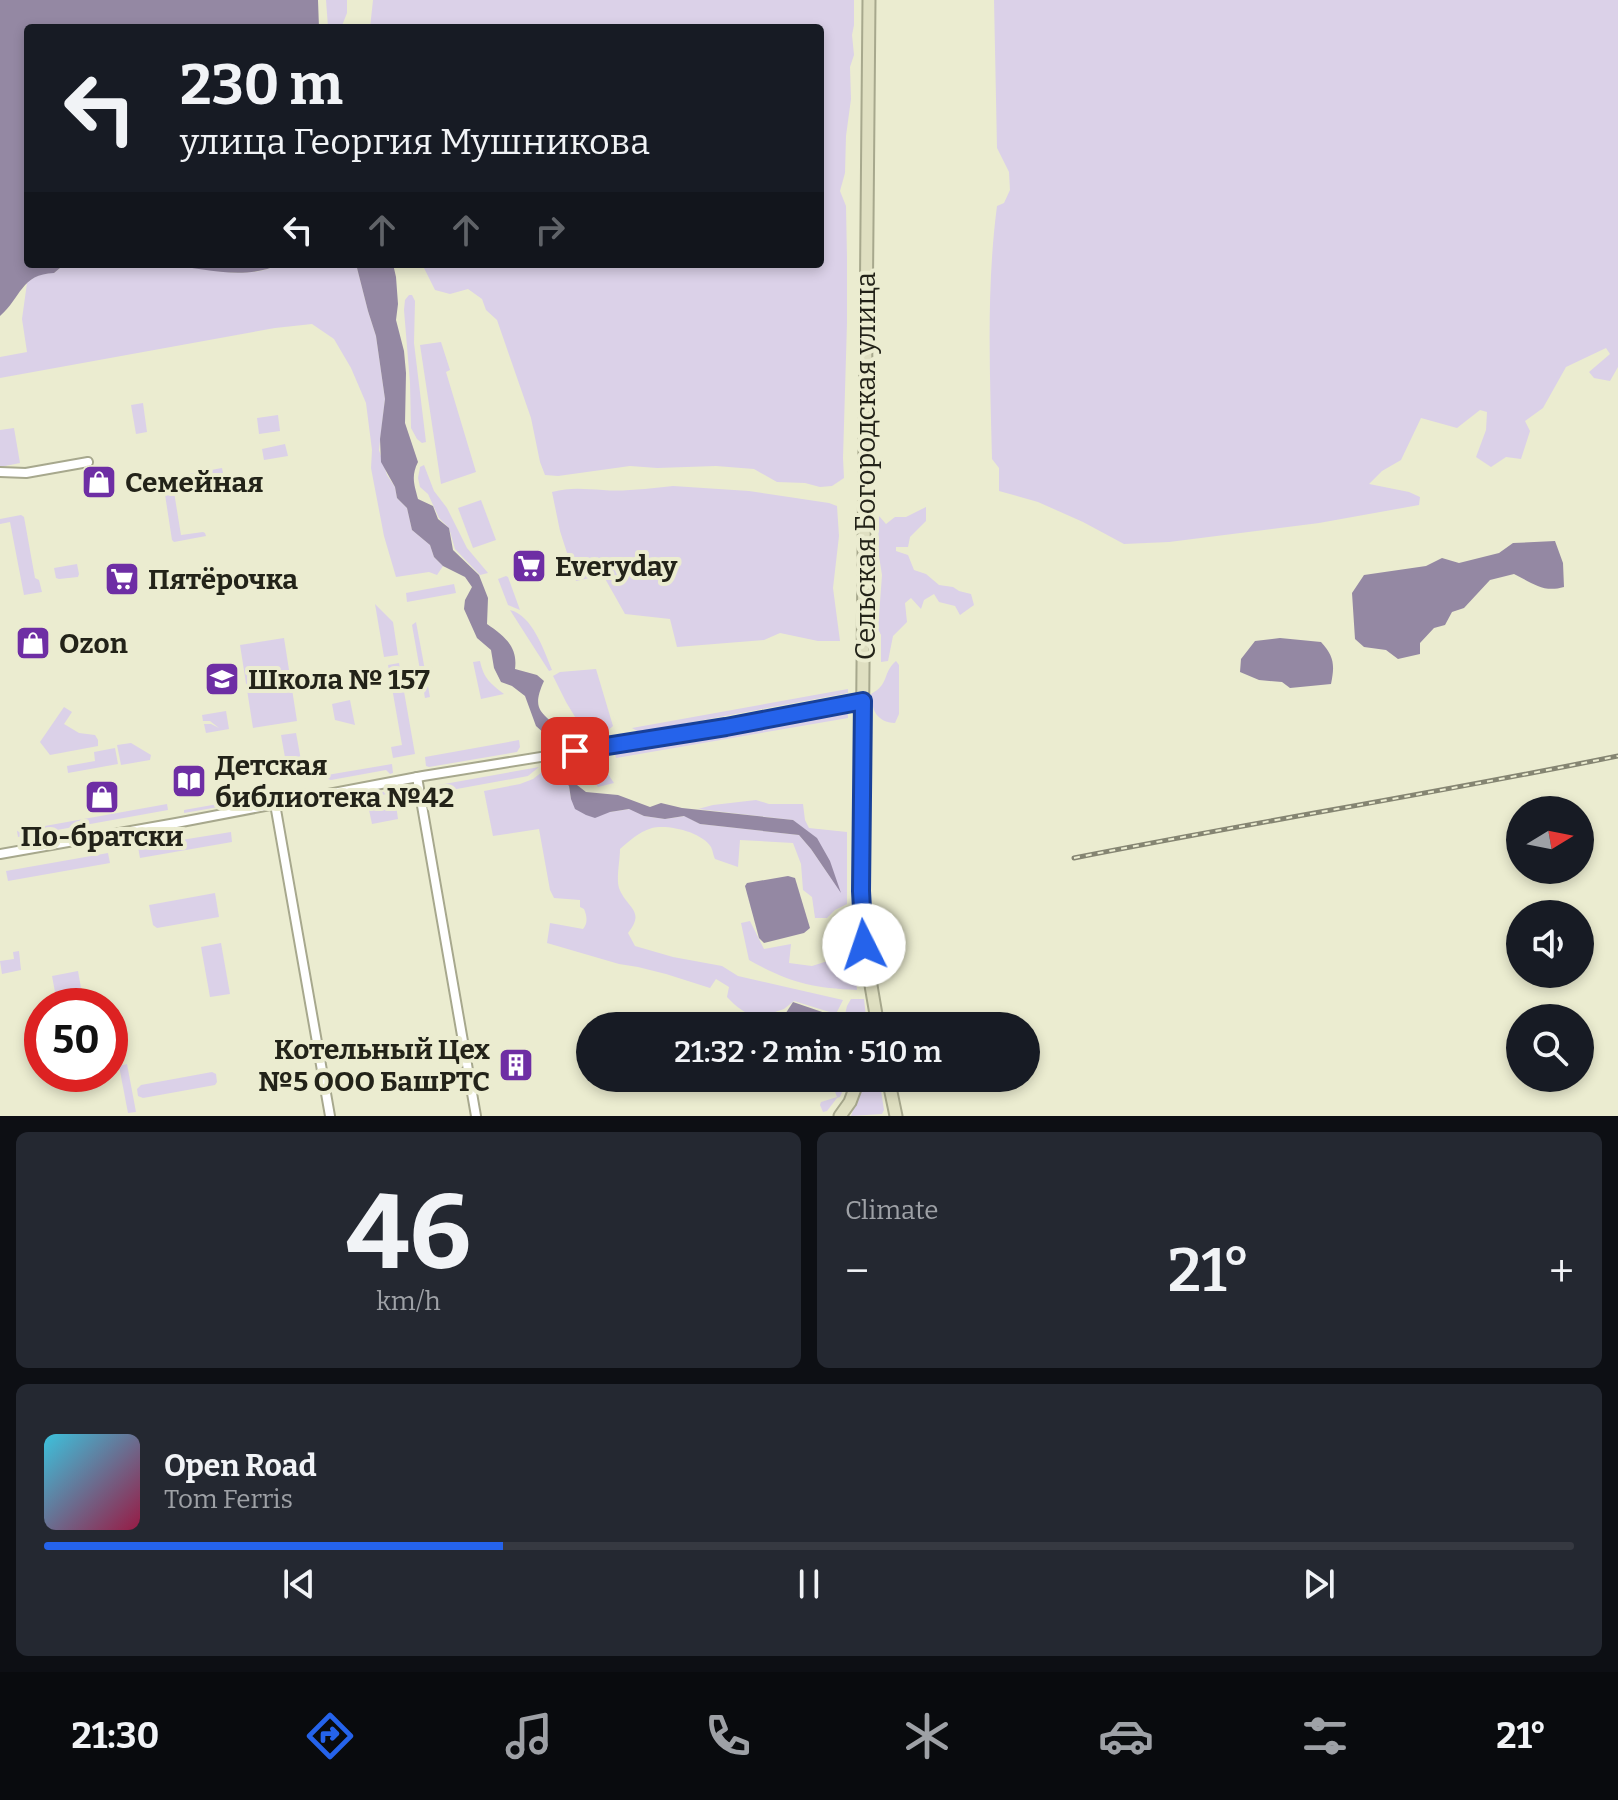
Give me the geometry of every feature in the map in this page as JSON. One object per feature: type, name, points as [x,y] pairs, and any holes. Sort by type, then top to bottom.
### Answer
[{"type":"main road","name":"Сельская Богородская улица","points":[[869,0],[861,891],[863,930],[876,1012]]},
{"type":"main road","points":[[840,1116],[854,1092]]},
{"type":"main road","points":[[891,1092],[896,1116]]},
{"type":"street","points":[[0,472],[26,473],[88,462]]},
{"type":"street","points":[[0,854],[417,777],[726,727],[863,701]]},
{"type":"street","points":[[417,777],[476,1116]]},
{"type":"street","points":[[275,804],[330,1116]]},
{"type":"shaded area","points":[[0,0],[318,0],[319,24],[24,24],[24,268],[60,268],[28,282],[0,316]]},
{"type":"shaded area","points":[[326,0],[347,0],[343,24],[328,24]]},
{"type":"shaded area","points":[[373,0],[854,0],[851,99],[845,173],[840,191],[846,206],[847,257],[844,478],[832,486],[820,487],[777,482],[754,469],[716,466],[630,466],[545,475],[531,418],[497,320],[486,310],[482,299],[468,289],[450,294],[435,290],[424,268],[824,268],[824,24],[370,24]]},
{"type":"shaded area","points":[[994,0],[1618,0],[1618,367],[1610,381],[1594,378],[1589,372],[1610,354],[1606,348],[1566,367],[1543,408],[1525,421],[1530,431],[1521,459],[1506,457],[1491,467],[1476,457],[1486,430],[1487,412],[1480,410],[1457,428],[1421,418],[1401,460],[1382,471],[1369,484],[1409,492],[1420,497],[1419,505],[1319,523],[1169,542],[1124,544],[1038,502],[999,491],[999,468],[992,459],[990,301],[997,206],[1004,203],[1010,190],[1009,172],[997,148]]},
{"type":"shaded area","points":[[60,268],[197,268],[239,273],[270,268],[357,268],[376,336],[385,399],[379,450],[397,498],[407,508],[412,530],[430,545],[434,557],[443,566],[437,575],[429,572],[396,577],[384,536],[371,468],[366,403],[334,339],[312,324],[275,328],[0,378],[0,357],[27,352],[22,319],[27,283],[39,275],[54,273]]},
{"type":"shaded area","points":[[192,268],[270,268],[239,273]]},
{"type":"shaded area","points":[[357,268],[394,268],[398,304],[396,320],[406,373],[405,423],[418,462],[414,484],[418,499],[433,506],[438,519],[449,528],[453,550],[479,575],[488,598],[487,624],[512,648],[515,669],[537,675],[544,681],[539,707],[563,737],[559,745],[577,785],[586,792],[618,795],[650,807],[661,803],[793,820],[817,838],[830,861],[841,893],[799,835],[700,824],[684,816],[665,819],[644,816],[629,809],[595,818],[575,809],[569,786],[561,778],[545,734],[536,726],[525,696],[501,682],[494,668],[491,650],[477,638],[464,609],[472,587],[465,577],[443,566],[434,557],[430,545],[412,530],[407,508],[397,498],[395,487],[381,462],[380,439],[385,399],[376,336]]},
{"type":"shaded area","points":[[409,295],[415,301],[414,343],[426,442],[422,443],[411,428],[404,310]]},
{"type":"shaded area","points":[[441,342],[450,370],[446,372],[476,472],[441,484],[420,345]]},
{"type":"shaded area","points":[[143,403],[147,432],[136,434],[131,405]]},
{"type":"shaded area","points":[[278,415],[280,431],[259,434],[257,418]]},
{"type":"shaded area","points":[[14,428],[20,463],[0,467],[0,430]]},
{"type":"shaded area","points":[[285,444],[288,456],[264,460],[262,449]]},
{"type":"shaded area","points":[[424,465],[434,491],[447,508],[467,548],[488,573],[480,575],[455,549],[449,528],[439,518],[428,494],[420,487],[420,467]]},
{"type":"shaded area","points":[[222,468],[224,478],[195,483],[190,481],[189,474]]},
{"type":"shaded area","points":[[673,486],[749,491],[837,506],[839,536],[833,588],[840,641],[818,641],[780,633],[764,640],[677,647],[670,619],[625,614],[603,575],[576,581],[560,531],[552,492]]},
{"type":"shaded area","points":[[164,488],[174,492],[181,535],[203,532],[206,536],[172,540]]},
{"type":"shaded area","points":[[481,500],[496,540],[473,548],[458,508]]},
{"type":"shaded area","points":[[926,507],[926,521],[910,537],[908,547],[896,547],[896,551],[908,555],[914,570],[926,574],[939,585],[971,594],[974,605],[960,615],[955,606],[939,602],[934,594],[924,600],[921,609],[911,598],[905,603],[907,622],[893,636],[888,661],[881,662],[881,635],[878,629],[882,575],[878,550],[879,516],[886,524],[895,517],[906,517]]},
{"type":"shaded area","points":[[24,517],[35,578],[39,580],[42,592],[24,595],[10,522],[0,524],[0,519]]},
{"type":"shaded area","points":[[1555,541],[1563,563],[1564,587],[1544,588],[1514,574],[1490,580],[1464,608],[1452,612],[1445,625],[1434,628],[1420,643],[1420,654],[1398,659],[1386,650],[1364,647],[1355,639],[1352,593],[1364,575],[1426,566],[1442,558],[1459,563],[1499,553],[1513,543]]},
{"type":"shaded area","points":[[77,564],[78,577],[56,578],[54,568]]},
{"type":"shaded area","points":[[506,576],[520,610],[508,605],[498,579]]},
{"type":"shaded area","points":[[454,584],[456,593],[407,602],[406,593]]},
{"type":"shaded area","points":[[375,604],[393,622],[398,655],[384,657]]},
{"type":"shaded area","points":[[510,610],[518,613],[531,626],[552,670],[549,671]]},
{"type":"shaded area","points":[[416,622],[430,697],[425,698],[412,625]]},
{"type":"shaded area","points":[[284,638],[297,721],[253,728],[240,645]]},
{"type":"shaded area","points":[[1280,638],[1321,642],[1332,661],[1331,684],[1290,688],[1282,682],[1259,680],[1240,672],[1241,659],[1255,641]]},
{"type":"shaded area","points":[[480,661],[488,680],[504,694],[481,699],[473,662]]},
{"type":"shaded area","points":[[896,661],[899,665],[899,714],[895,723],[877,714],[871,694],[881,686]]},
{"type":"shaded area","points":[[399,663],[415,754],[393,758],[391,747],[402,745],[388,665]]},
{"type":"shaded area","points":[[596,669],[613,726],[605,733],[583,736],[553,676],[560,672]]},
{"type":"shaded area","points":[[848,689],[848,693],[639,732],[632,728]]},
{"type":"shaded area","points":[[350,700],[355,725],[335,720],[332,704]]},
{"type":"shaded area","points":[[64,707],[72,712],[64,724],[79,733],[95,735],[98,746],[50,755],[40,742]]},
{"type":"shaded area","points":[[226,711],[229,729],[206,733],[204,724],[219,728],[210,721],[203,721],[202,715]]},
{"type":"shaded area","points":[[848,713],[848,718],[616,758],[615,754]]},
{"type":"shaded area","points":[[296,733],[301,760],[286,763],[281,735]]},
{"type":"shaded area","points":[[519,740],[517,752],[426,766],[425,757]]},
{"type":"shaded area","points":[[131,743],[151,755],[150,760],[121,765],[117,745]]},
{"type":"shaded area","points":[[115,748],[118,764],[68,773],[67,766],[95,761],[94,752]]},
{"type":"shaded area","points":[[605,762],[614,783],[598,787],[594,781],[571,774],[564,781],[569,786],[571,799],[610,812],[630,809],[644,816],[665,819],[685,816],[700,824],[799,835],[839,890],[793,820],[698,809],[756,800],[769,804],[803,804],[809,828],[847,832],[847,904],[827,918],[815,918],[812,897],[803,890],[801,864],[793,843],[740,840],[738,867],[715,859],[707,842],[693,833],[675,828],[652,828],[620,849],[618,874],[619,888],[635,914],[628,933],[635,946],[722,966],[738,976],[843,1000],[837,1012],[794,1001],[775,1012],[746,1012],[727,997],[729,987],[716,979],[710,988],[547,943],[550,923],[583,929],[586,924],[584,909],[580,907],[580,900],[554,898],[539,829],[493,836],[484,791],[520,784],[542,772]]},
{"type":"shaded area","points":[[392,764],[393,773],[390,774],[386,770],[331,780],[327,775]]},
{"type":"shaded area","points":[[539,767],[528,776],[424,795],[424,789],[433,786]]},
{"type":"shaded area","points":[[248,789],[253,801],[184,813],[184,810],[235,801],[234,792]]},
{"type":"shaded area","points":[[388,791],[387,794],[300,810],[299,807]]},
{"type":"shaded area","points":[[167,804],[168,810],[18,837],[17,831]]},
{"type":"shaded area","points":[[396,805],[398,819],[372,824],[369,810]]},
{"type":"shaded area","points":[[231,832],[232,842],[140,858],[138,847]]},
{"type":"shaded area","points":[[108,853],[110,863],[8,881],[6,871]]},
{"type":"shaded area","points":[[788,876],[795,878],[810,928],[804,933],[764,943],[759,938],[745,886],[747,883]]},
{"type":"shaded area","points":[[215,893],[219,917],[157,928],[153,925],[149,905]]},
{"type":"shaded area","points":[[750,921],[764,949],[791,944],[789,963],[812,966],[834,959],[852,970],[857,990],[800,982],[749,960],[741,923]]},
{"type":"shaded area","points":[[853,934],[856,963],[838,954],[845,945],[846,937]]},
{"type":"shaded area","points":[[221,943],[230,994],[210,997],[201,947]]},
{"type":"shaded area","points":[[19,951],[21,970],[2,974],[0,961],[14,959],[13,952]]},
{"type":"shaded area","points":[[78,971],[81,988],[54,988],[52,976]]},
{"type":"shaded area","points":[[851,999],[864,999],[865,1012],[846,1012]]},
{"type":"shaded area","points":[[793,1002],[822,1012],[787,1012]]},
{"type":"shaded area","points":[[128,1069],[136,1112],[128,1113],[124,1092],[128,1092]]},
{"type":"shaded area","points":[[212,1072],[216,1074],[215,1085],[143,1098],[138,1096],[137,1089],[141,1085]]},
{"type":"shaded area","points":[[835,1092],[842,1092],[823,1112],[821,1102],[837,1097]]},
{"type":"shaded area","points":[[859,1092],[881,1092],[882,1114],[851,1116]]},
{"type":"railway","points":[[1074,858],[1618,756]]},
{"type":"place","name":"Семейная","points":[[99,482]]},
{"type":"place","name":"Everyday","points":[[529,566]]},
{"type":"place","name":"Пятёрочка","points":[[122,579]]},
{"type":"place","name":"Ozon","points":[[33,643]]},
{"type":"place","name":"Школа № 157","points":[[222,679]]},
{"type":"place","name":"Детская библиотека №42","points":[[189,781]]},
{"type":"place","name":"По-братски","points":[[102,797]]},
{"type":"place","name":"Котельный Цех №5 ООО БашРТС","points":[[516,1065]]},
{"type":"route","points":[[575,751],[863,701],[861,891],[864,945]]}]
